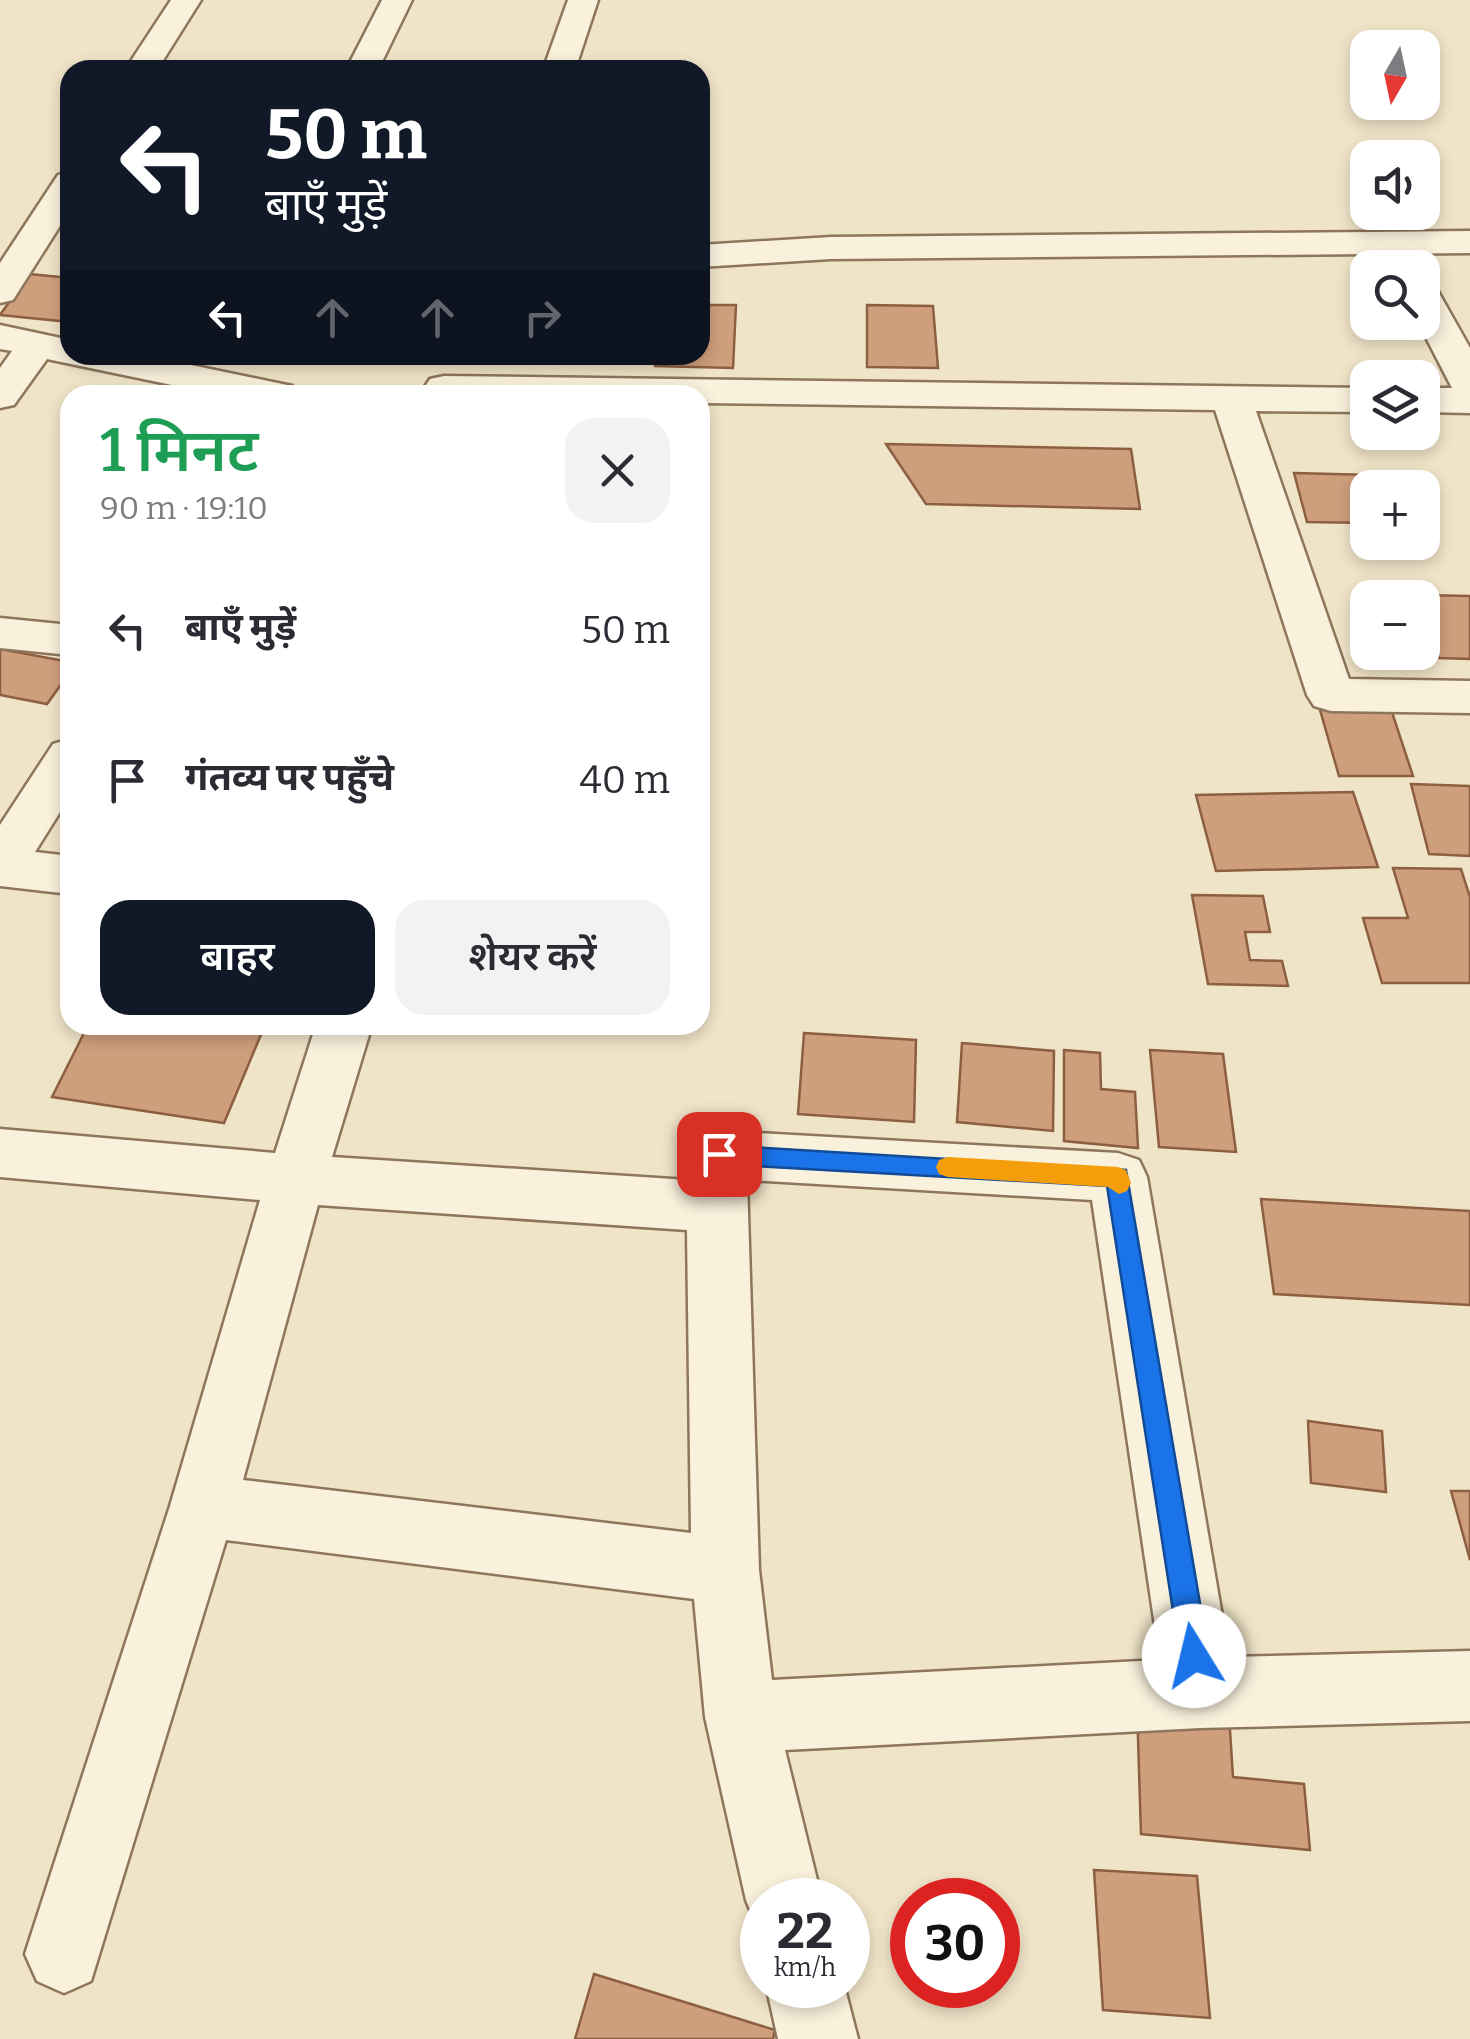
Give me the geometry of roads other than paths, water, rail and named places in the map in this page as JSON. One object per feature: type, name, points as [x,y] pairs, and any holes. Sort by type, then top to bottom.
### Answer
[{"type":"street","points":[[147,60],[186,0]]},
{"type":"street","points":[[367,60],[396,0]]},
{"type":"street","points":[[562,60],[583,0]]},
{"type":"street","points":[[0,292],[60,198]]},
{"type":"street","points":[[1432,250],[1470,242]]},
{"type":"street","points":[[710,255],[832,248],[1350,255]]},
{"type":"street","points":[[1440,328],[1470,386]]},
{"type":"street","points":[[0,396],[36,345]]},
{"type":"street","points":[[187,365],[217,368],[255,385]]},
{"type":"street","points":[[447,379],[695,385]]},
{"type":"street","points":[[710,385],[1350,400]]},
{"type":"street","points":[[1231,398],[1331,695],[1470,697]]},
{"type":"street","points":[[1440,400],[1470,401]]},
{"type":"street","points":[[0,634],[60,639]]},
{"type":"street","points":[[60,772],[0,866],[60,874]]},
{"type":"street","points":[[64,1954],[203,1506],[341,1035]]},
{"type":"street","points":[[0,1153],[296,1180],[716,1207]]},
{"type":"street","points":[[779,1878],[740,1718],[725,1570],[716,1207],[719,1154],[1118,1177],[1200,1692]]},
{"type":"street","points":[[203,1506],[725,1570]]},
{"type":"street","points":[[740,1718],[1200,1692],[1470,1686]]},
{"type":"street","points":[[811,2008],[818,2039]]}]
